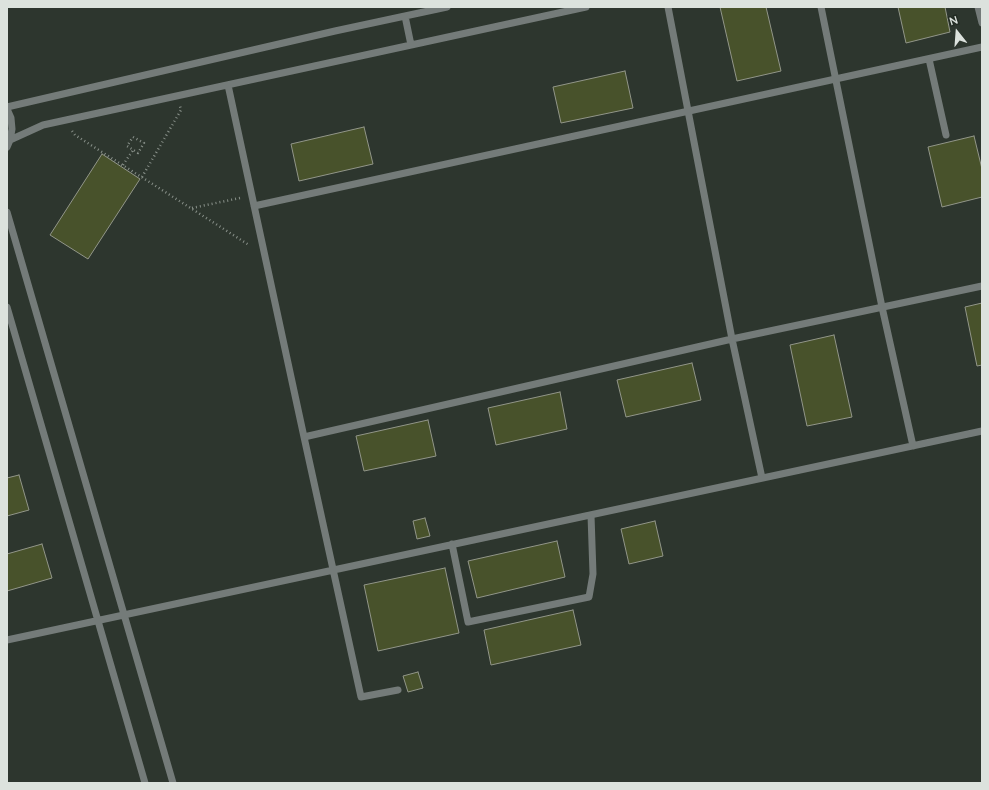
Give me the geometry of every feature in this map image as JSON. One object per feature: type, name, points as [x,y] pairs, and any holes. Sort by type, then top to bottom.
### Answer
[{"type":"lane","points":[[9,144],[12,129],[7,108],[327,33],[447,7]]},
{"type":"lane","points":[[9,144],[43,125],[586,7]]},
{"type":"lane","points":[[668,7],[732,340],[762,478]]},
{"type":"lane","points":[[821,7],[882,307],[913,446]]},
{"type":"lane","points":[[978,7],[982,23]]},
{"type":"lane","points":[[405,16],[411,45]]},
{"type":"lane","points":[[254,206],[982,47]]},
{"type":"lane","points":[[929,59],[946,136]]},
{"type":"lane","points":[[228,85],[361,697],[398,690]]},
{"type":"lane","points":[[7,212],[173,783]]},
{"type":"lane","points":[[304,437],[732,340],[982,286]]},
{"type":"lane","points":[[7,307],[145,783]]},
{"type":"lane","points":[[7,640],[982,431]]},
{"type":"lane","points":[[452,544],[468,622],[589,597],[594,574],[591,515]]},
{"type":"path","points":[[142,177],[181,110],[178,96]]},
{"type":"path","points":[[65,121],[75,135],[265,255]]},
{"type":"path","points":[[133,136],[144,143],[138,153],[133,150],[127,146],[133,136]]},
{"type":"path","points":[[123,165],[133,150]]},
{"type":"path","points":[[192,208],[252,196]]},
{"type":"building","points":[[720,7],[766,7],[781,71],[737,81]]},
{"type":"building","points":[[898,7],[945,7],[950,32],[906,43]]},
{"type":"building","points":[[625,71],[633,108],[561,123],[553,87]]},
{"type":"building","points":[[364,127],[373,164],[299,181],[291,144]]},
{"type":"building","points":[[974,136],[982,169],[982,197],[942,207],[928,147]]},
{"type":"building","points":[[102,154],[140,179],[88,259],[50,235]]},
{"type":"building","points":[[982,303],[982,365],[977,366],[965,307]]},
{"type":"building","points":[[834,335],[852,417],[807,426],[790,345]]},
{"type":"building","points":[[692,363],[701,400],[626,417],[617,380]]},
{"type":"building","points":[[560,392],[567,429],[496,445],[488,408]]},
{"type":"building","points":[[428,420],[436,456],[364,471],[356,436]]},
{"type":"building","points":[[19,475],[29,510],[7,516],[7,478]]},
{"type":"building","points":[[425,518],[430,536],[417,539],[413,521]]},
{"type":"building","points":[[655,521],[663,556],[629,564],[621,529]]},
{"type":"building","points":[[557,541],[565,577],[477,598],[468,561]]},
{"type":"building","points":[[42,544],[52,578],[7,591],[7,554]]},
{"type":"building","points":[[445,568],[459,633],[378,651],[364,585]]},
{"type":"building","points":[[573,610],[581,645],[491,665],[484,630]]},
{"type":"building","points":[[418,672],[423,688],[408,692],[403,676]]}]
